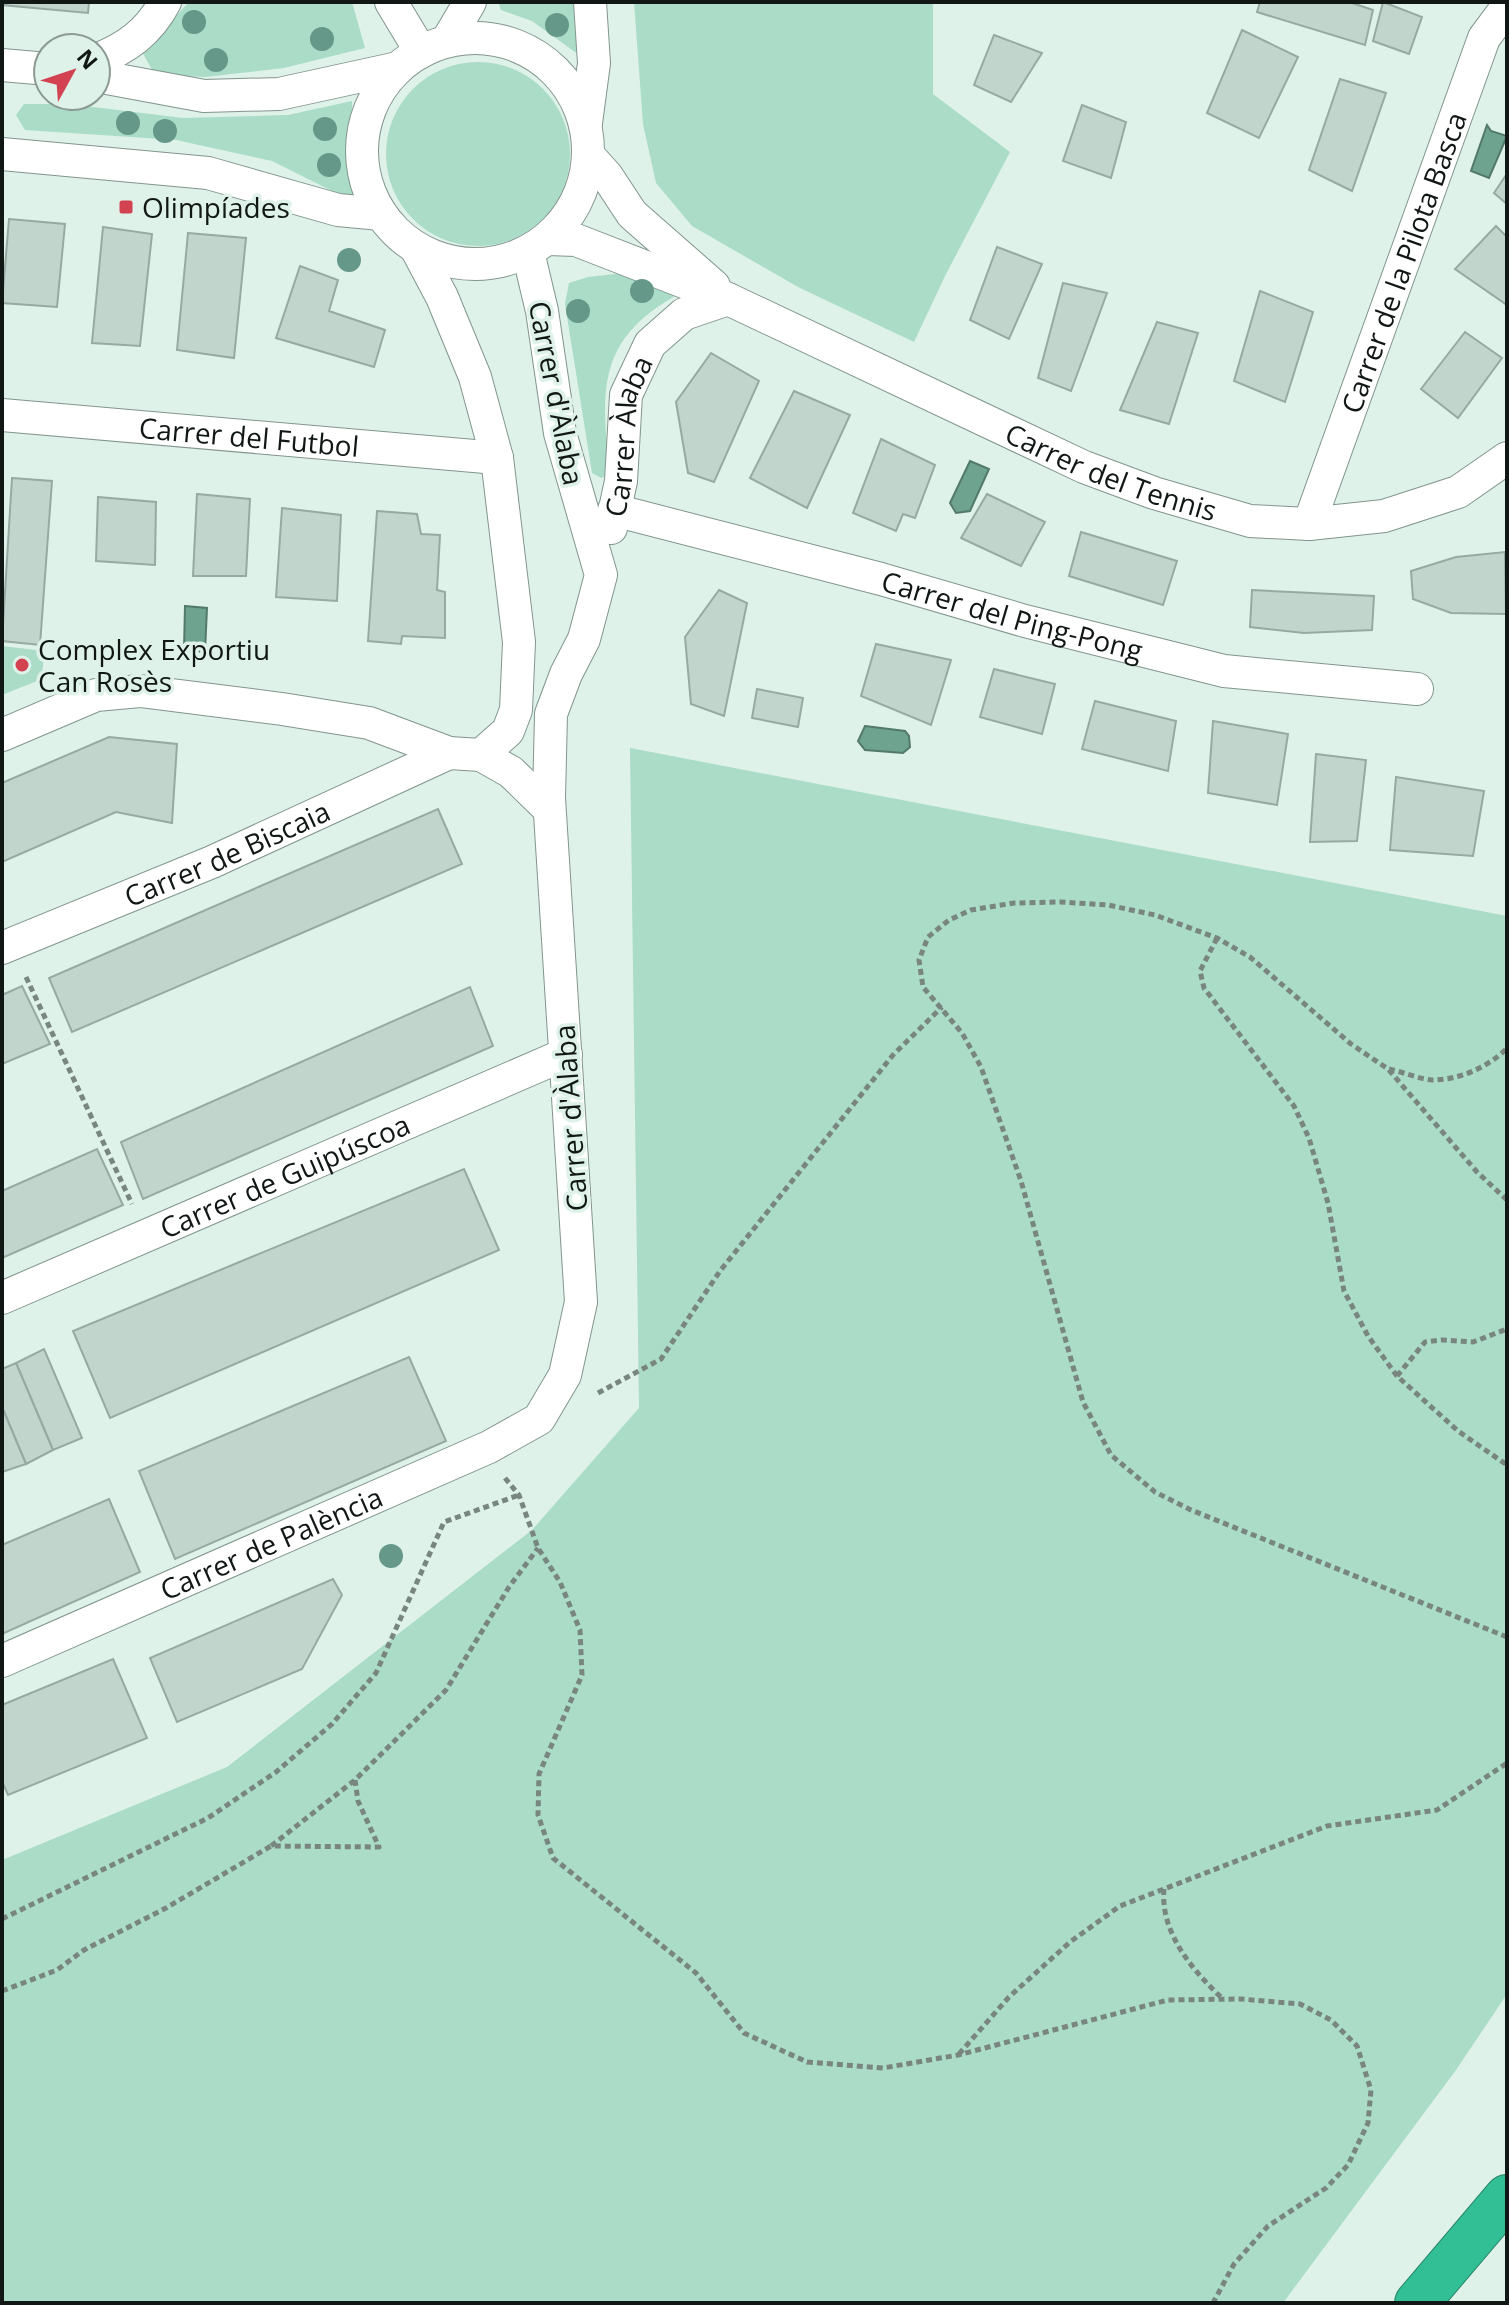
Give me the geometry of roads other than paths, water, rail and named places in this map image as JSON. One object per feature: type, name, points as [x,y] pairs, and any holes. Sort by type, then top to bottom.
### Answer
[{"type":"highway","points":[[1417,2303],[1507,2197]]},
{"type":"street","points":[[112,52],[130,44],[156,19],[165,2]]},
{"type":"street","points":[[391,2],[422,54]]},
{"type":"street","points":[[470,2],[422,54],[378,93],[365,122],[362,154],[367,185],[381,214],[397,233],[416,248],[452,262],[491,264],[538,246],[577,202],[588,141],[594,63],[590,2]]},
{"type":"street","name":"Carrer de la Pilota Basca","points":[[1309,524],[1484,38],[1507,7]]},
{"type":"street","points":[[112,79],[204,96],[279,94],[482,38],[518,46],[549,65],[572,92],[588,141]]},
{"type":"street","points":[[2,65],[32,68]]},
{"type":"street","name":"Carrer del Tennis","points":[[588,141],[632,214],[728,299]]},
{"type":"street","points":[[2,154],[208,173],[338,210],[381,214]]},
{"type":"street","name":"Carrer del Tennis","points":[[538,246],[576,240],[728,299],[1019,437],[1140,488],[1250,521],[1309,524],[1384,516],[1458,492],[1507,458]]},
{"type":"street","name":"Carrer d'Àlaba","points":[[538,246],[542,311],[560,433],[601,575],[584,639],[551,714],[549,809],[581,1302],[565,1375],[539,1419]]},
{"type":"street","points":[[416,248],[442,297],[475,377],[497,458],[519,642],[516,710],[508,731],[481,755]]},
{"type":"street","name":"Carrer Àlaba","points":[[601,575],[621,481],[626,395],[650,344],[684,314],[728,299]]},
{"type":"street","name":"Carrer del Futbol","points":[[2,415],[497,458]]},
{"type":"street","name":"Carrer del Ping-Pong","points":[[614,510],[881,579],[1025,621],[1224,671],[1417,689]]},
{"type":"street","points":[[2,735],[96,695],[140,691],[282,709],[369,723],[449,753],[481,755],[511,772],[549,809]]},
{"type":"street","name":"Carrer de Biscaia","points":[[6,946],[212,862],[449,753]]},
{"type":"street","name":"Carrer de Guipúscoa","points":[[2,1298],[566,1054]]},
{"type":"street","name":"Carrer de Palència","points":[[2,1661],[489,1447],[539,1419]]},
{"type":"place","name":"Olimpíades","points":[[126,207]]},
{"type":"place","name":"Complex Exportiu Can Rosès","points":[[22,665]]}]
